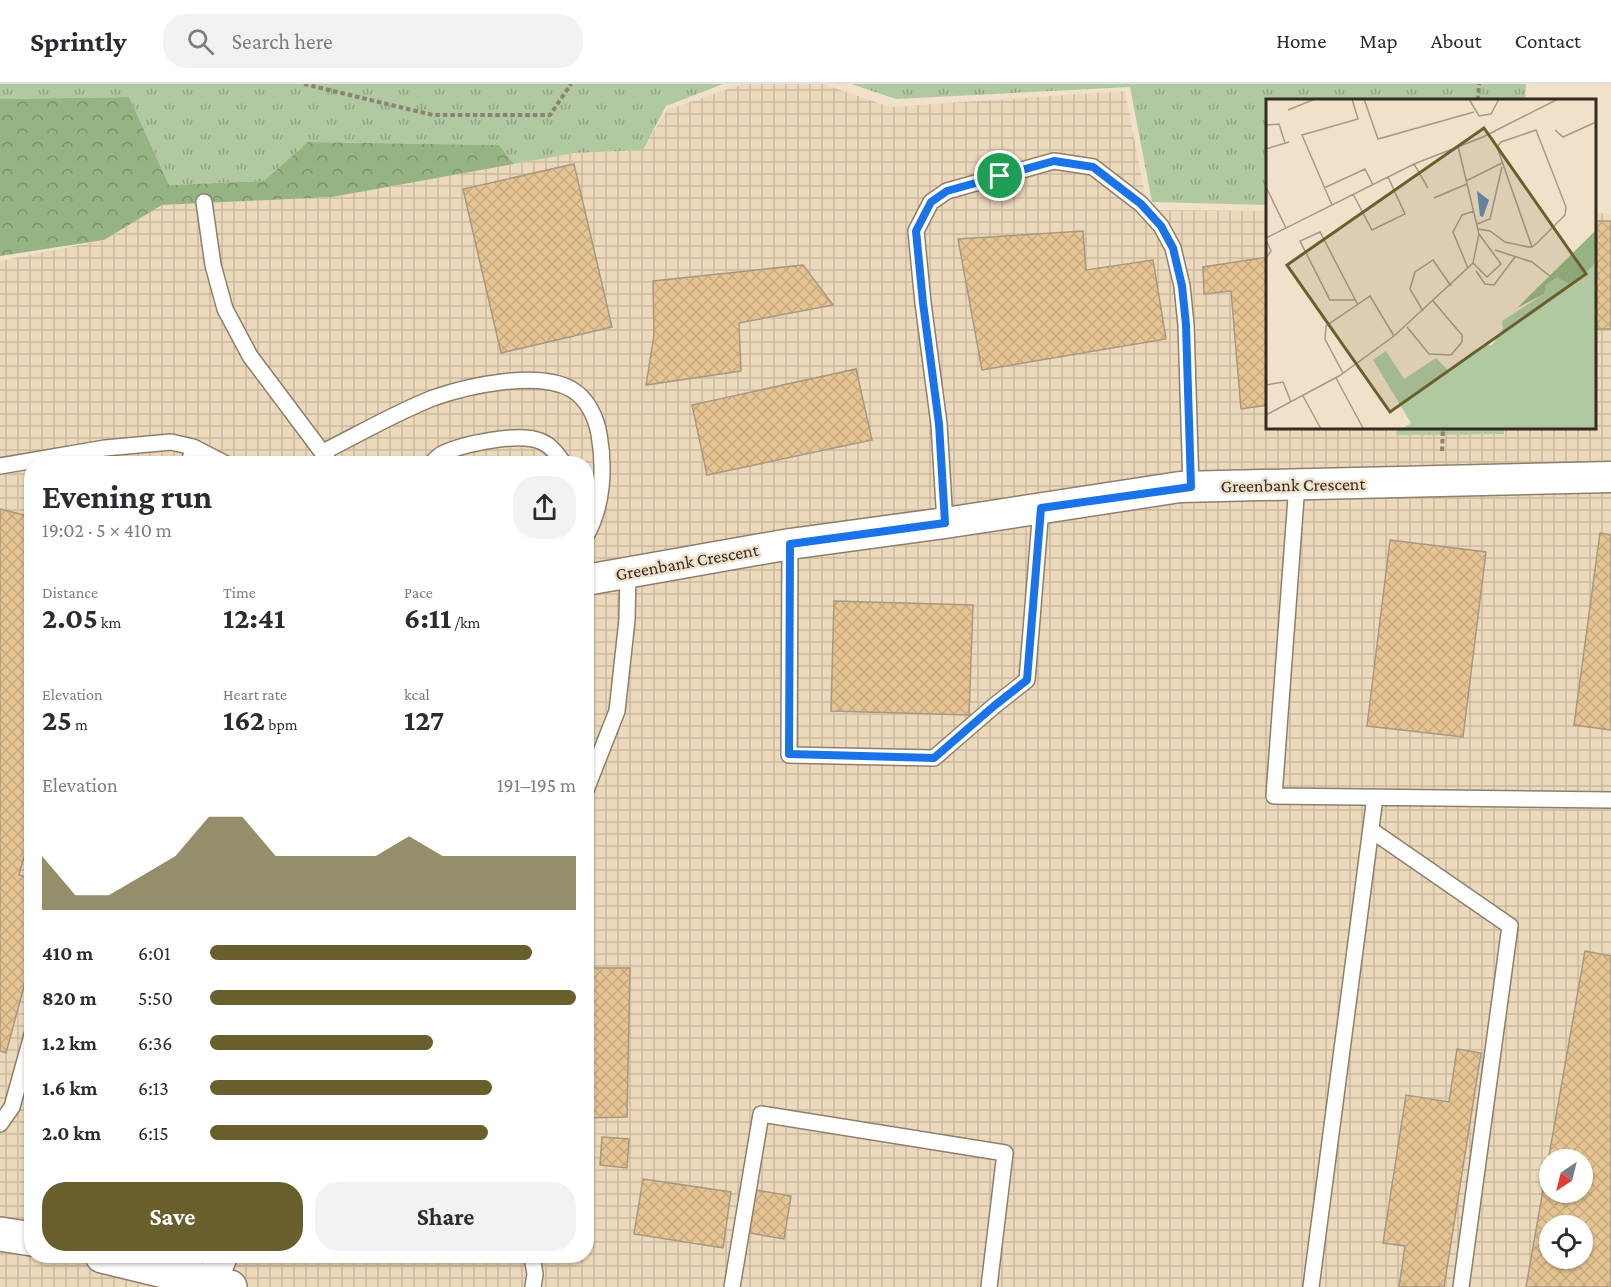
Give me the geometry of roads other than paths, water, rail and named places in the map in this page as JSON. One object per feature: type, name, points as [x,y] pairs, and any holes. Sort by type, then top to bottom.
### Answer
[{"type":"street","name":"Greenbank Crescent","points":[[594,578],[790,544],[1191,487],[1611,477]]},
{"type":"street","points":[[0,1234],[24,1238]]},
{"type":"street","points":[[146,1263],[222,1275]]},
{"type":"lane","points":[[945,523],[939,424],[916,231],[931,202],[947,191],[1054,161],[1093,167],[1141,204],[1161,226],[1173,248],[1182,286],[1186,325],[1191,487]]},
{"type":"lane","points":[[204,202],[213,266],[225,309],[250,356],[325,456]]},
{"type":"lane","points":[[330,456],[412,407],[461,390],[525,381],[548,382],[571,389],[585,400],[597,423],[602,452],[601,484],[594,522]]},
{"type":"lane","points":[[439,456],[460,448],[491,441],[526,438],[541,441],[558,456]]},
{"type":"lane","points":[[58,456],[149,442],[171,442],[193,447],[210,456]]},
{"type":"lane","points":[[191,456],[193,447]]},
{"type":"lane","points":[[0,466],[24,462]]},
{"type":"lane","points":[[1297,484],[1274,796],[1611,800]]},
{"type":"lane","points":[[790,544],[789,754],[934,758],[1027,680],[1041,508]]},
{"type":"lane","points":[[594,770],[617,711],[627,620],[628,572]]},
{"type":"lane","points":[[1311,1287],[1375,797]]},
{"type":"lane","points":[[1371,830],[1510,926],[1461,1287]]},
{"type":"lane","points":[[0,1124],[12,1107],[24,1064]]},
{"type":"lane","points":[[732,1287],[761,1114],[1005,1153],[989,1287]]},
{"type":"lane","points":[[533,1263],[535,1274],[533,1287]]}]
